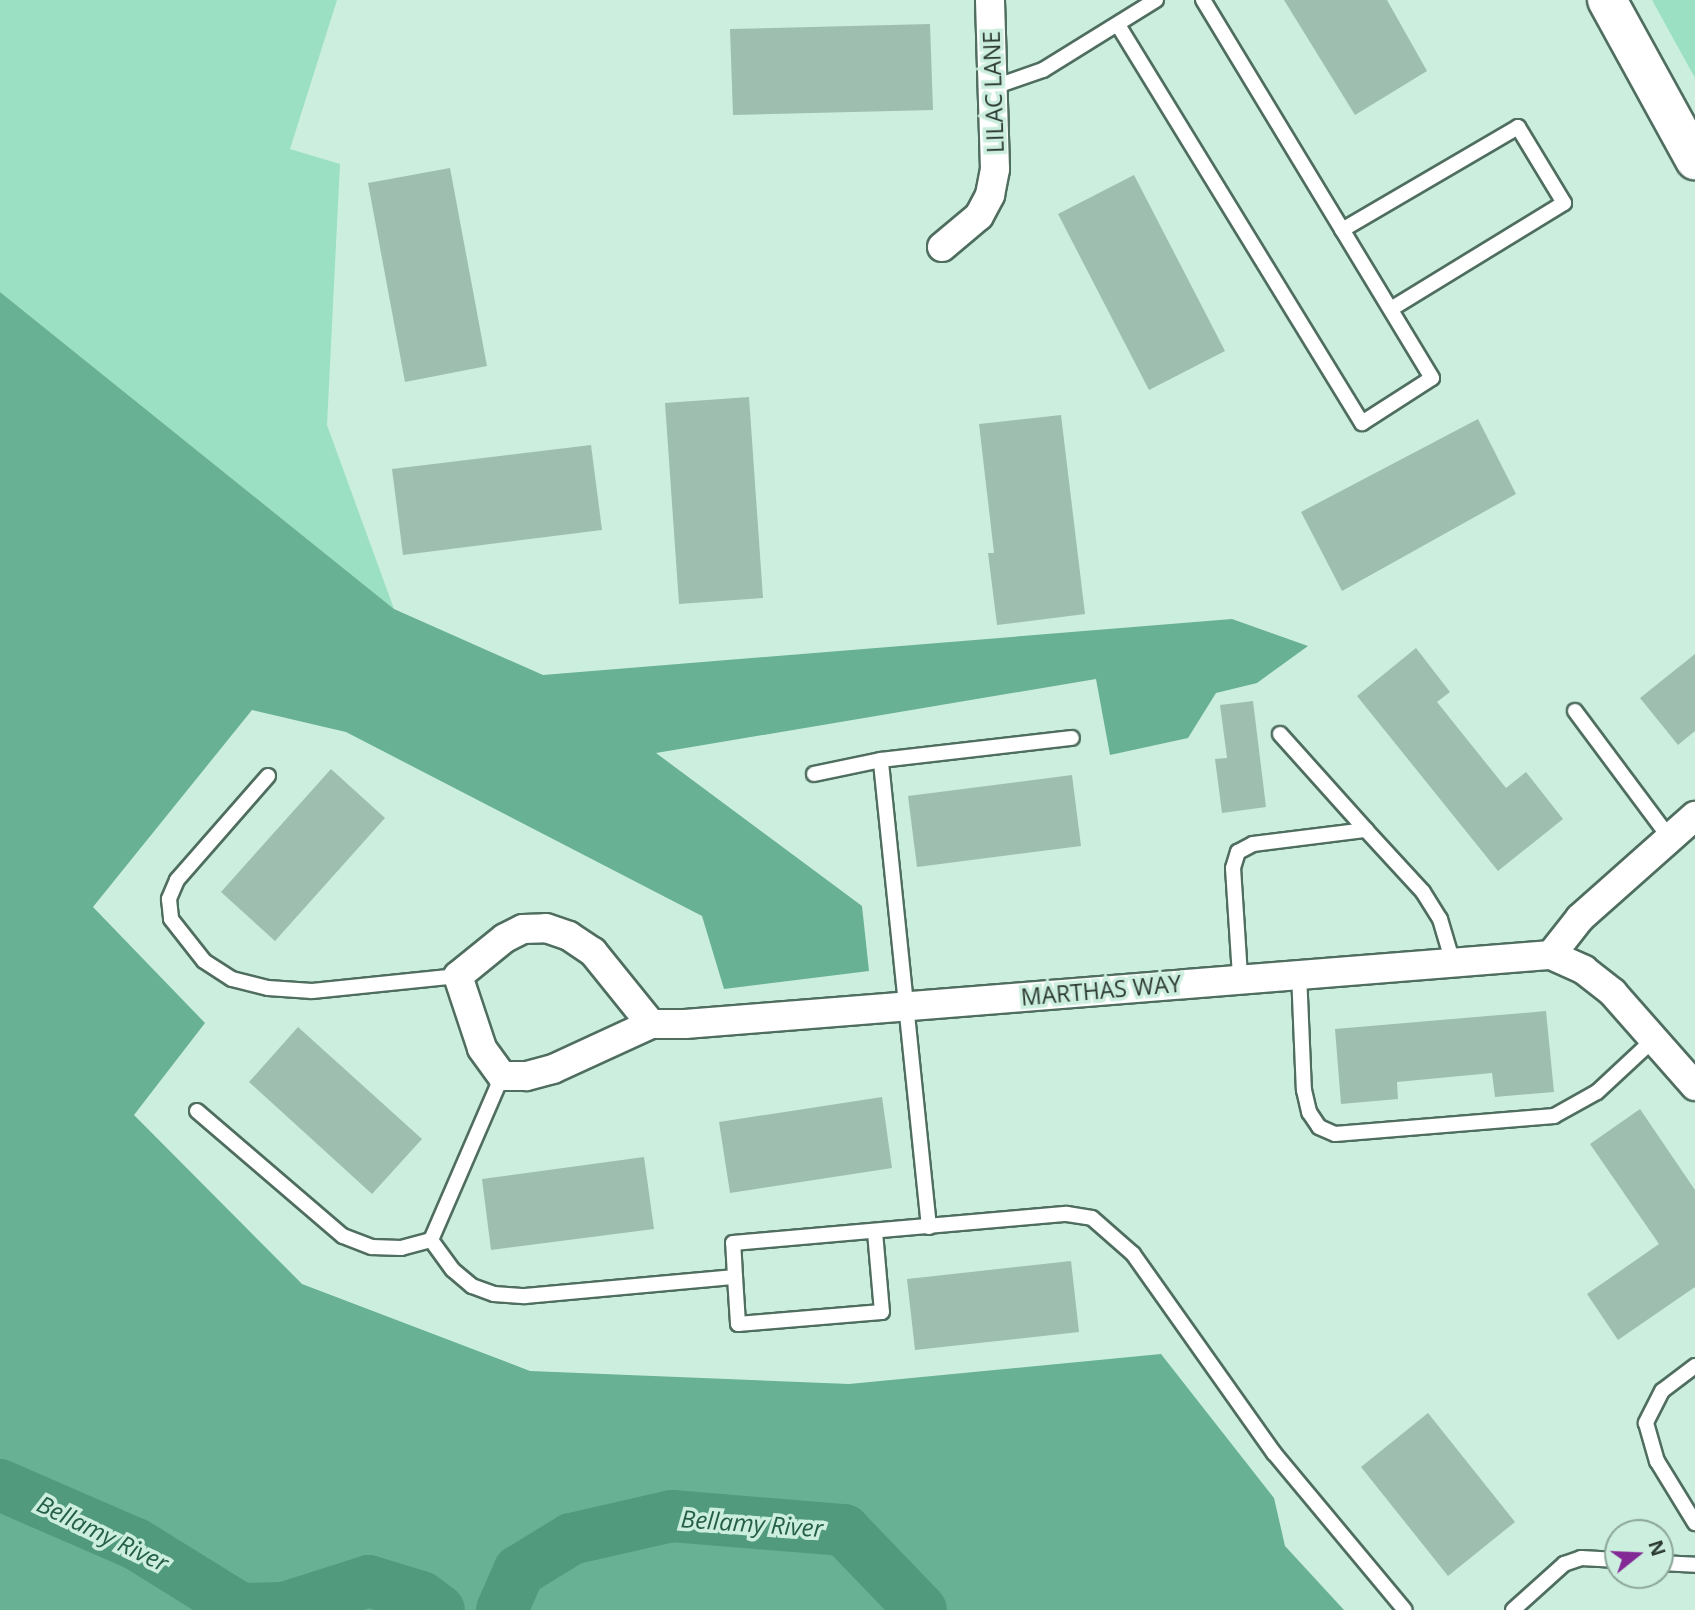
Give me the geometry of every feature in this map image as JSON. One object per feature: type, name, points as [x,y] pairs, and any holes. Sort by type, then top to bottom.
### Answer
[{"type":"main road","points":[[1607,0],[1695,160]]},
{"type":"street","name":"LILAC LANE","points":[[942,247],[967,230],[990,195],[997,132],[990,0]]},
{"type":"street","points":[[1695,816],[1580,918],[1551,955],[1584,970],[1613,993],[1695,1086]]},
{"type":"street","points":[[502,1076],[482,1048],[458,976],[505,938],[523,929],[545,928],[569,936],[593,952],[651,1024]]},
{"type":"street","name":"MARTHAS WAY","points":[[502,1076],[526,1076],[553,1069],[651,1024],[905,1009],[1240,976],[1551,955]]},
{"type":"lane","points":[[994,87],[1043,70],[1156,0]]},
{"type":"lane","points":[[1118,25],[1362,423],[1432,378],[1203,0]]},
{"type":"lane","points":[[1342,230],[1518,127],[1564,203],[1391,309]]},
{"type":"lane","points":[[1575,711],[1670,837]]},
{"type":"lane","points":[[1280,734],[1423,892],[1440,919],[1453,963]]},
{"type":"lane","points":[[814,774],[881,760],[1072,738]]},
{"type":"lane","points":[[881,760],[929,1227]]},
{"type":"lane","points":[[268,776],[177,880],[169,899],[171,919],[181,936],[204,961],[244,982],[312,991],[458,976]]},
{"type":"lane","points":[[1240,976],[1233,868],[1238,852],[1253,844],[1366,830]]},
{"type":"lane","points":[[1298,973],[1304,1090],[1319,1127],[1335,1134],[1553,1116],[1597,1093],[1653,1040]]},
{"type":"lane","points":[[431,1240],[502,1076]]},
{"type":"lane","points":[[197,1111],[343,1236],[373,1247],[401,1248],[431,1240]]},
{"type":"lane","points":[[875,1232],[882,1312],[738,1324],[733,1243],[1067,1214],[1091,1217],[1111,1231],[1133,1254],[1274,1453],[1405,1610]]},
{"type":"lane","points":[[431,1240],[453,1270],[472,1286],[494,1294],[525,1296],[735,1277]]},
{"type":"lane","points":[[1695,1366],[1662,1391],[1646,1423],[1657,1461],[1695,1523]]},
{"type":"lane","points":[[1513,1610],[1564,1564],[1581,1558],[1604,1559]]},
{"type":"lane","points":[[1674,1564],[1695,1565]]},
{"type":"green space","points":[[0,0],[337,0],[290,149],[340,164],[327,425],[394,609],[0,292]]},
{"type":"green space","points":[[1652,0],[1695,0],[1695,78]]},
{"type":"green space","points":[[0,292],[394,609],[543,675],[1232,619],[1308,646],[1257,683],[1216,693],[1188,738],[1110,755],[1096,679],[656,753],[862,906],[869,971],[724,989],[702,916],[346,732],[252,710],[93,907],[205,1023],[134,1115],[302,1284],[530,1371],[849,1384],[1161,1354],[1274,1498],[1285,1546],[1344,1610],[0,1610]]},
{"type":"building","points":[[1284,0],[1387,0],[1427,71],[1355,115]]},
{"type":"building","points":[[930,24],[933,110],[733,115],[730,29]]},
{"type":"building","points":[[450,168],[487,366],[405,382],[368,183]]},
{"type":"building","points":[[1134,175],[1225,351],[1149,390],[1058,214]]},
{"type":"building","points":[[749,397],[763,598],[679,604],[665,403]]},
{"type":"building","points":[[1061,415],[1085,614],[997,625],[988,553],[994,553],[979,424]]},
{"type":"building","points":[[1478,419],[1516,494],[1342,591],[1301,512]]},
{"type":"building","points":[[591,445],[602,530],[403,555],[392,469]]},
{"type":"building","points":[[1416,648],[1450,692],[1437,702],[1506,788],[1526,772],[1563,819],[1498,871],[1357,696]]},
{"type":"building","points":[[1695,654],[1695,731],[1678,745],[1640,698]]},
{"type":"building","points":[[1253,701],[1266,807],[1222,813],[1215,759],[1227,758],[1220,705]]},
{"type":"building","points":[[331,769],[385,818],[275,941],[221,892]]},
{"type":"building","points":[[1072,775],[1081,846],[917,867],[908,796]]},
{"type":"building","points":[[1546,1011],[1554,1092],[1495,1097],[1492,1073],[1397,1082],[1398,1099],[1341,1104],[1335,1029]]},
{"type":"building","points":[[298,1027],[422,1139],[372,1194],[249,1082]]},
{"type":"building","points":[[882,1097],[892,1168],[730,1193],[719,1122]]},
{"type":"building","points":[[1640,1109],[1695,1190],[1695,1287],[1618,1340],[1587,1294],[1659,1244],[1590,1144]]},
{"type":"building","points":[[644,1157],[654,1229],[491,1250],[482,1179]]},
{"type":"building","points":[[1071,1261],[1079,1332],[915,1350],[907,1279]]},
{"type":"building","points":[[1428,1413],[1515,1522],[1448,1576],[1361,1467]]},
{"type":"waterway","name":"Bellamy River","points":[[0,1485],[136,1544],[241,1609],[284,1608],[369,1581],[421,1597],[439,1610]]},
{"type":"waterway","name":"Bellamy River","points":[[502,1610],[519,1571],[571,1539],[672,1516],[844,1530],[921,1610]]}]
